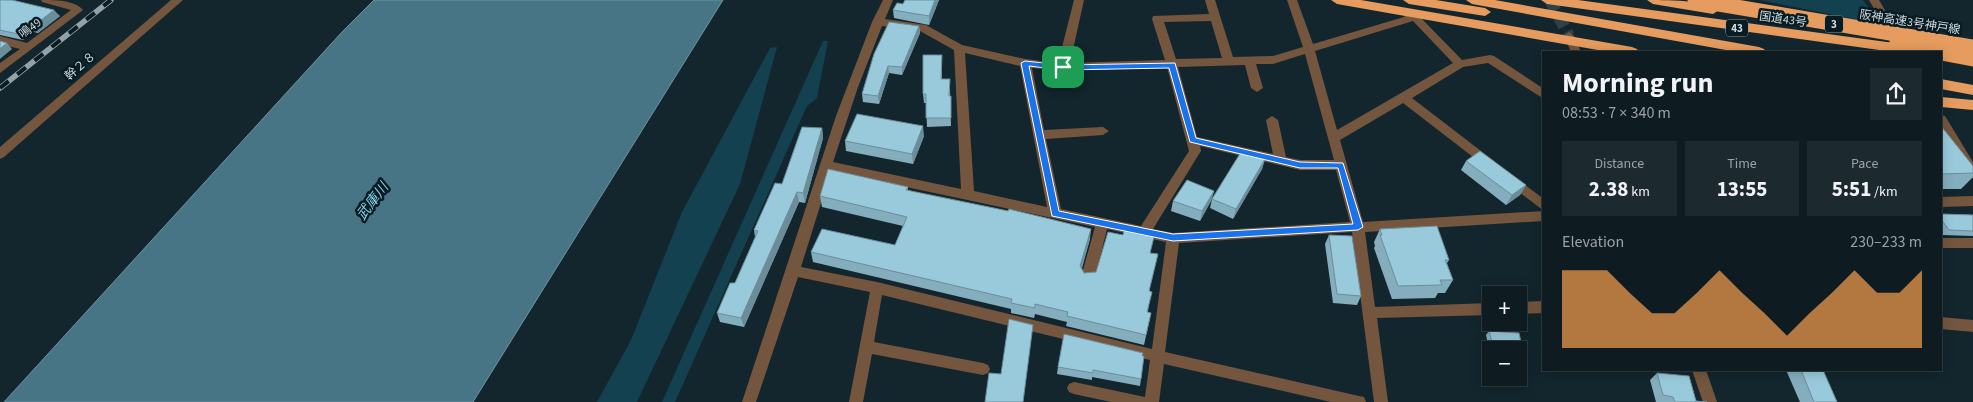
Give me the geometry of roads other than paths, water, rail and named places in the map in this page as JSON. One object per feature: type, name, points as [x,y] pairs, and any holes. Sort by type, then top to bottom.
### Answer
[{"type":"highway","points":[[1337,0],[1625,51]]},
{"type":"highway","points":[[1409,0],[1536,15]]},
{"type":"highway","name":"43","points":[[1472,0],[1536,15],[1753,51]]},
{"type":"highway","name":"国道43号","points":[[1547,0],[1920,51]]},
{"type":"highway","points":[[1591,0],[1659,16]]},
{"type":"highway","points":[[1653,0],[1973,53]]},
{"type":"highway","name":"阪神高速3号神戸線","points":[[1686,0],[1932,51]]},
{"type":"highway","name":"阪神高速3号神戸線","points":[[1695,0],[1973,47]]},
{"type":"highway","points":[[1942,54],[1973,59]]},
{"type":"highway","points":[[1942,84],[1973,90]]},
{"type":"highway","points":[[1942,102],[1973,105]]},
{"type":"street","name":"鳴49","points":[[0,69],[78,10],[75,6],[46,0]]},
{"type":"street","points":[[160,0],[176,2]]},
{"type":"street","points":[[749,402],[793,272],[826,165],[877,22],[888,0]]},
{"type":"street","points":[[1063,67],[1079,0]]},
{"type":"street","points":[[1210,0],[1229,61]]},
{"type":"street","points":[[1292,0],[1309,49],[1358,227],[1381,402]]},
{"type":"street","points":[[1874,0],[1899,42]]},
{"type":"street","name":"幹２８","points":[[0,154],[176,2]]},
{"type":"street","points":[[877,22],[922,28],[959,48],[1025,63],[1063,67],[1172,65],[1273,60],[1408,20],[1414,14],[1418,21],[1460,64]]},
{"type":"street","points":[[1144,232],[1195,151],[1172,65],[1157,19],[1215,17]]},
{"type":"street","points":[[0,40],[28,47]]},
{"type":"street","points":[[959,48],[968,195]]},
{"type":"street","points":[[1333,138],[1460,64],[1490,59],[1542,94]]},
{"type":"street","points":[[1249,61],[1257,88]]},
{"type":"street","points":[[1025,63],[1041,135],[1055,213]]},
{"type":"street","points":[[1403,97],[1542,204]]},
{"type":"street","points":[[1272,120],[1281,161]]},
{"type":"street","points":[[1942,121],[1973,172]]},
{"type":"street","points":[[1041,135],[1103,131]]},
{"type":"street","points":[[1193,140],[1300,165],[1341,165]]},
{"type":"street","points":[[826,165],[1173,238],[1542,216]]},
{"type":"street","points":[[1942,202],[1973,202]]},
{"type":"street","points":[[1088,277],[1102,223]]},
{"type":"street","points":[[1152,402],[1173,238]]},
{"type":"street","points":[[1942,243],[1973,243]]},
{"type":"street","points":[[793,272],[877,288],[1157,356],[1359,402]]},
{"type":"street","points":[[856,402],[877,288]]},
{"type":"street","points":[[1527,308],[1542,307]]},
{"type":"street","points":[[1370,313],[1482,309]]},
{"type":"street","points":[[1942,323],[1973,326]]},
{"type":"street","points":[[866,348],[879,348],[983,369]]},
{"type":"street","points":[[1699,371],[1710,402]]},
{"type":"street","points":[[1074,388],[1141,402]]},
{"type":"water","name":"武庫川","points":[[374,0],[723,0],[473,402],[4,402],[342,32]]},
{"type":"tunnel","points":[[1550,0],[1569,36]]},
{"type":"railway","points":[[0,88],[111,0]]}]
